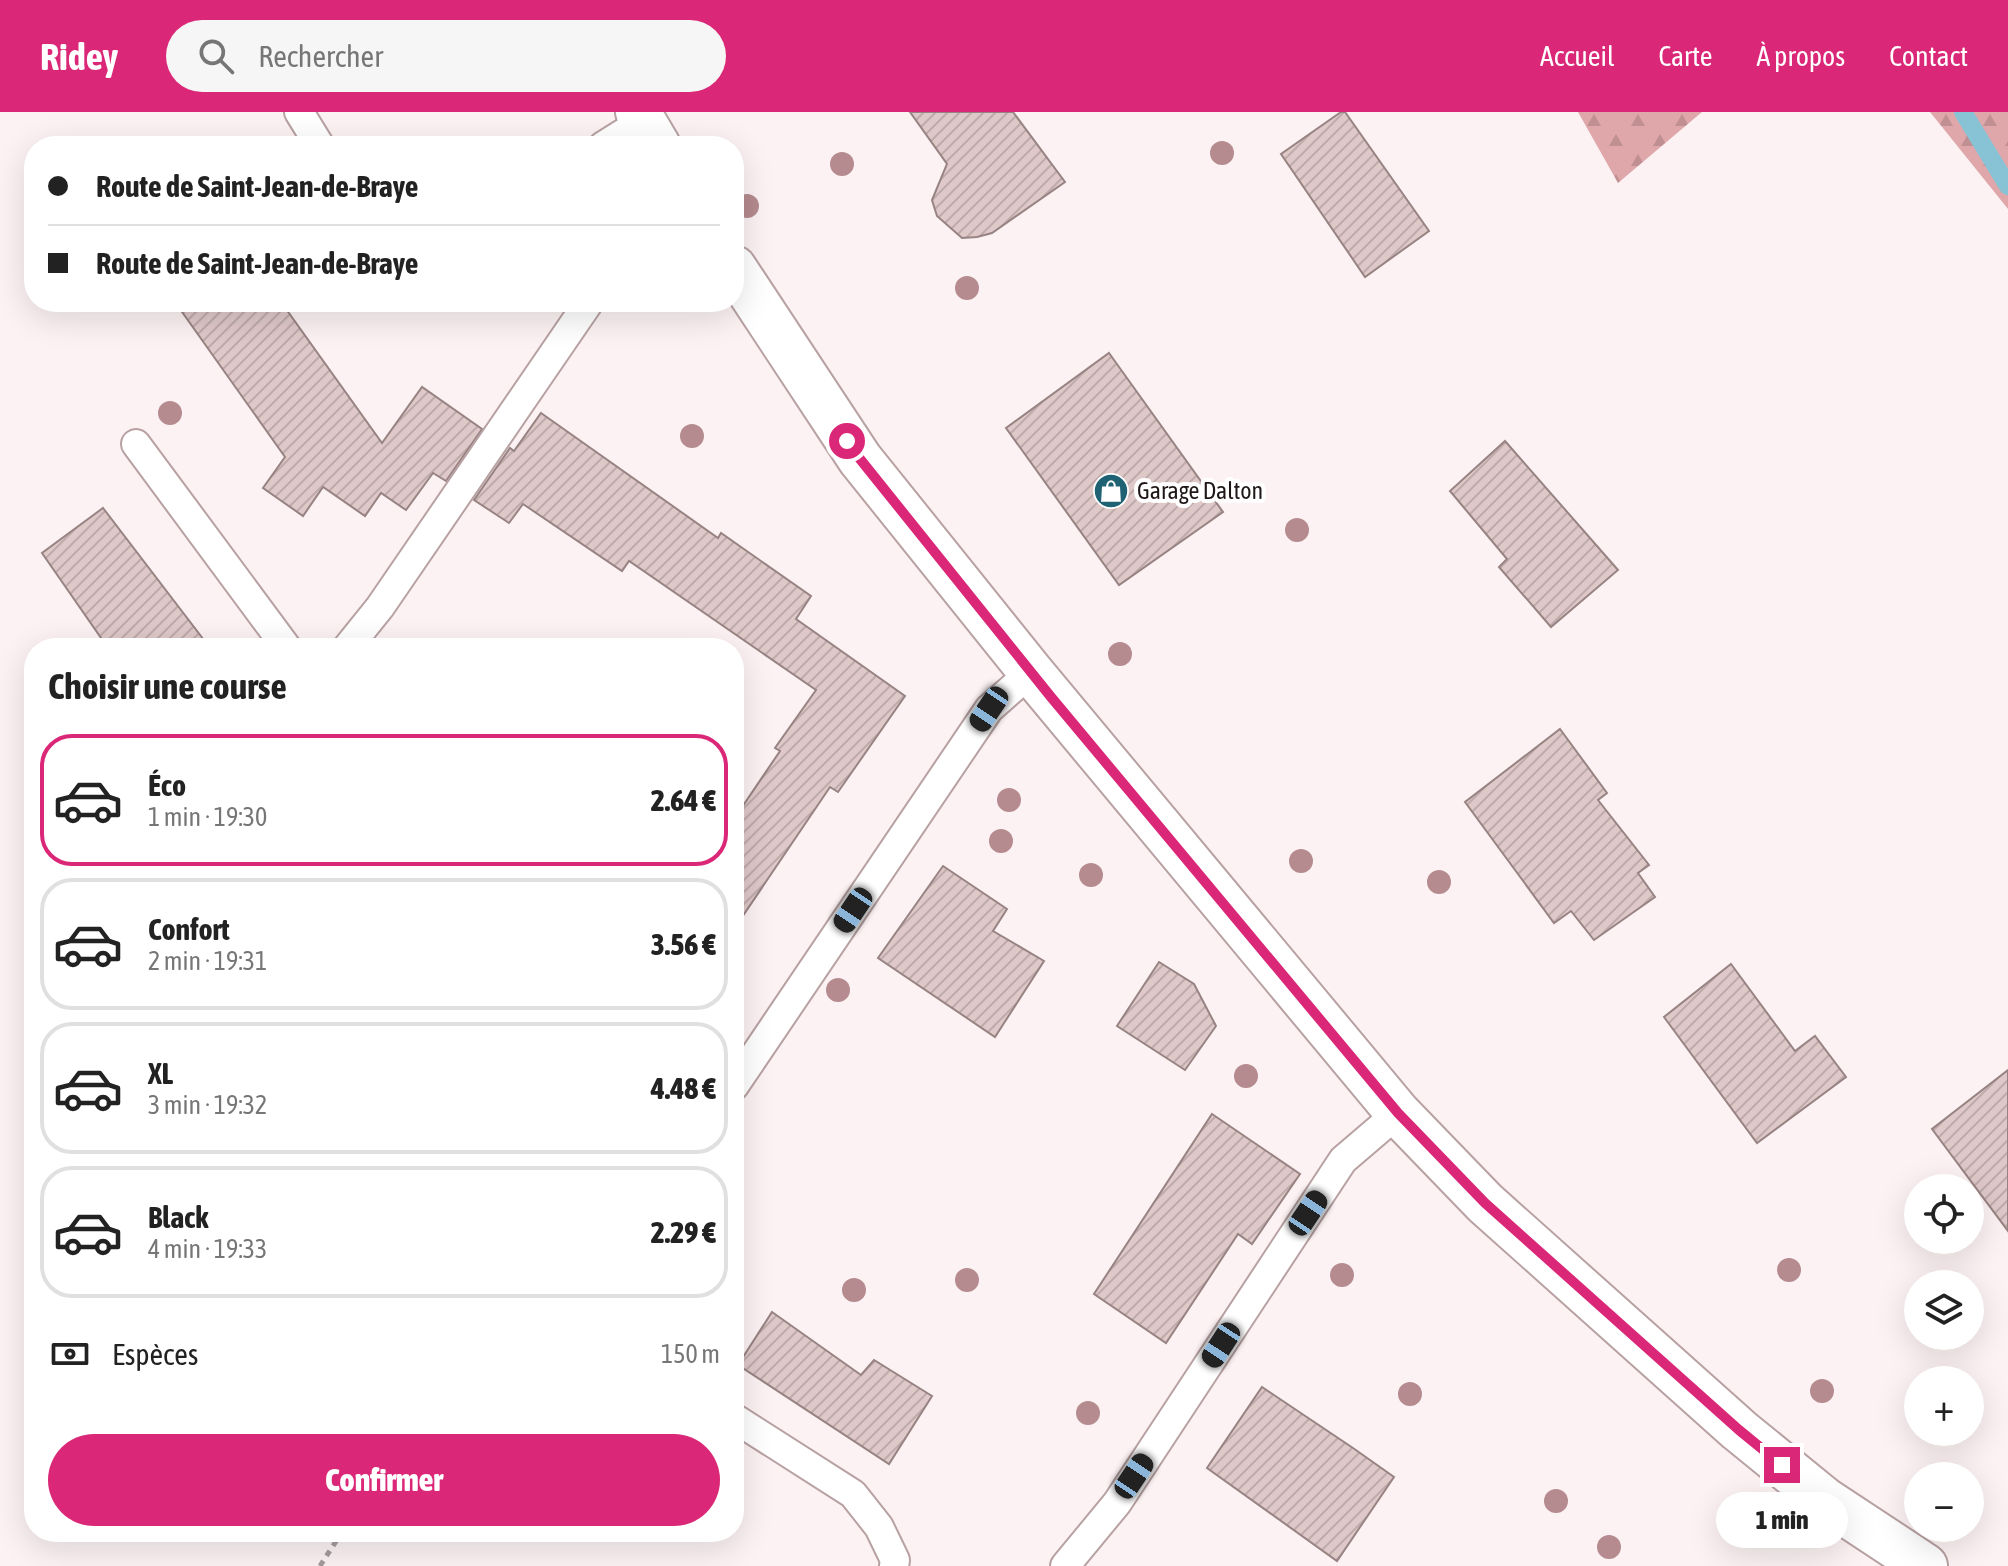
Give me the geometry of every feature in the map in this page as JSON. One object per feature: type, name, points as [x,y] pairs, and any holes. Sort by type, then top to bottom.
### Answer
[{"type":"street","points":[[744,283],[860,459],[1031,672],[1398,1113],[1485,1203],[1739,1430],[1825,1500],[1925,1566]]},
{"type":"lane","points":[[299,112],[314,136]]},
{"type":"lane","points":[[625,136],[647,126]]},
{"type":"lane","points":[[355,638],[380,607],[582,312]]},
{"type":"lane","points":[[136,444],[280,638]]},
{"type":"lane","points":[[744,1071],[989,709],[1031,672]]},
{"type":"lane","points":[[1065,1566],[1117,1503],[1343,1160],[1398,1113]]},
{"type":"lane","points":[[744,1424],[853,1494],[879,1527],[895,1560],[894,1566]]},
{"type":"path","points":[[320,1566],[336,1542]]},
{"type":"green space","points":[[1578,112],[1702,112],[1618,183]]},
{"type":"green space","points":[[1930,112],[2008,112],[2008,209]]},
{"type":"building","points":[[910,112],[1013,112],[1065,182],[992,233],[962,238],[937,216],[932,200],[947,164]]},
{"type":"building","points":[[1345,112],[1429,231],[1365,277],[1281,154]]},
{"type":"building","points":[[182,312],[288,312],[382,443],[422,387],[482,429],[446,481],[433,473],[406,510],[381,493],[365,516],[323,487],[303,516],[263,488],[285,457]]},
{"type":"building","points":[[1109,353],[1223,512],[1119,585],[1006,428]]},
{"type":"building","points":[[541,413],[718,538],[721,533],[811,596],[796,619],[905,696],[838,792],[830,787],[744,914],[744,804],[780,751],[775,748],[816,690],[629,561],[622,571],[523,504],[509,523],[474,500],[510,448],[514,451]]},
{"type":"building","points":[[1505,441],[1618,570],[1551,627],[1499,567],[1507,559],[1450,491]]},
{"type":"building","points":[[103,508],[202,638],[101,638],[42,553]]},
{"type":"building","points":[[1560,729],[1607,793],[1598,800],[1649,865],[1638,873],[1655,897],[1594,940],[1571,911],[1554,923],[1465,802]]},
{"type":"building","points":[[943,866],[1007,909],[993,931],[1044,961],[995,1037],[878,958]]},
{"type":"building","points":[[1159,962],[1194,984],[1216,1026],[1185,1070],[1117,1026]]},
{"type":"building","points":[[1731,964],[1795,1051],[1815,1036],[1846,1077],[1757,1143],[1664,1017]]},
{"type":"building","points":[[2008,1070],[2008,1231],[1984,1199],[1984,1174],[1966,1174],[1932,1129]]},
{"type":"building","points":[[1212,1114],[1300,1174],[1252,1244],[1238,1234],[1166,1343],[1094,1294]]},
{"type":"building","points":[[772,1312],[861,1375],[874,1360],[932,1396],[889,1464],[744,1369],[744,1356]]},
{"type":"building","points":[[1262,1387],[1394,1477],[1337,1561],[1207,1468]]},
{"type":"waterway","points":[[1963,112],[2008,186]]},
{"type":"place","name":"Garage Dalton","points":[[1111,491]]},
{"type":"route","points":[[847,441],[1031,672],[1398,1113],[1485,1203],[1782,1465]]}]
